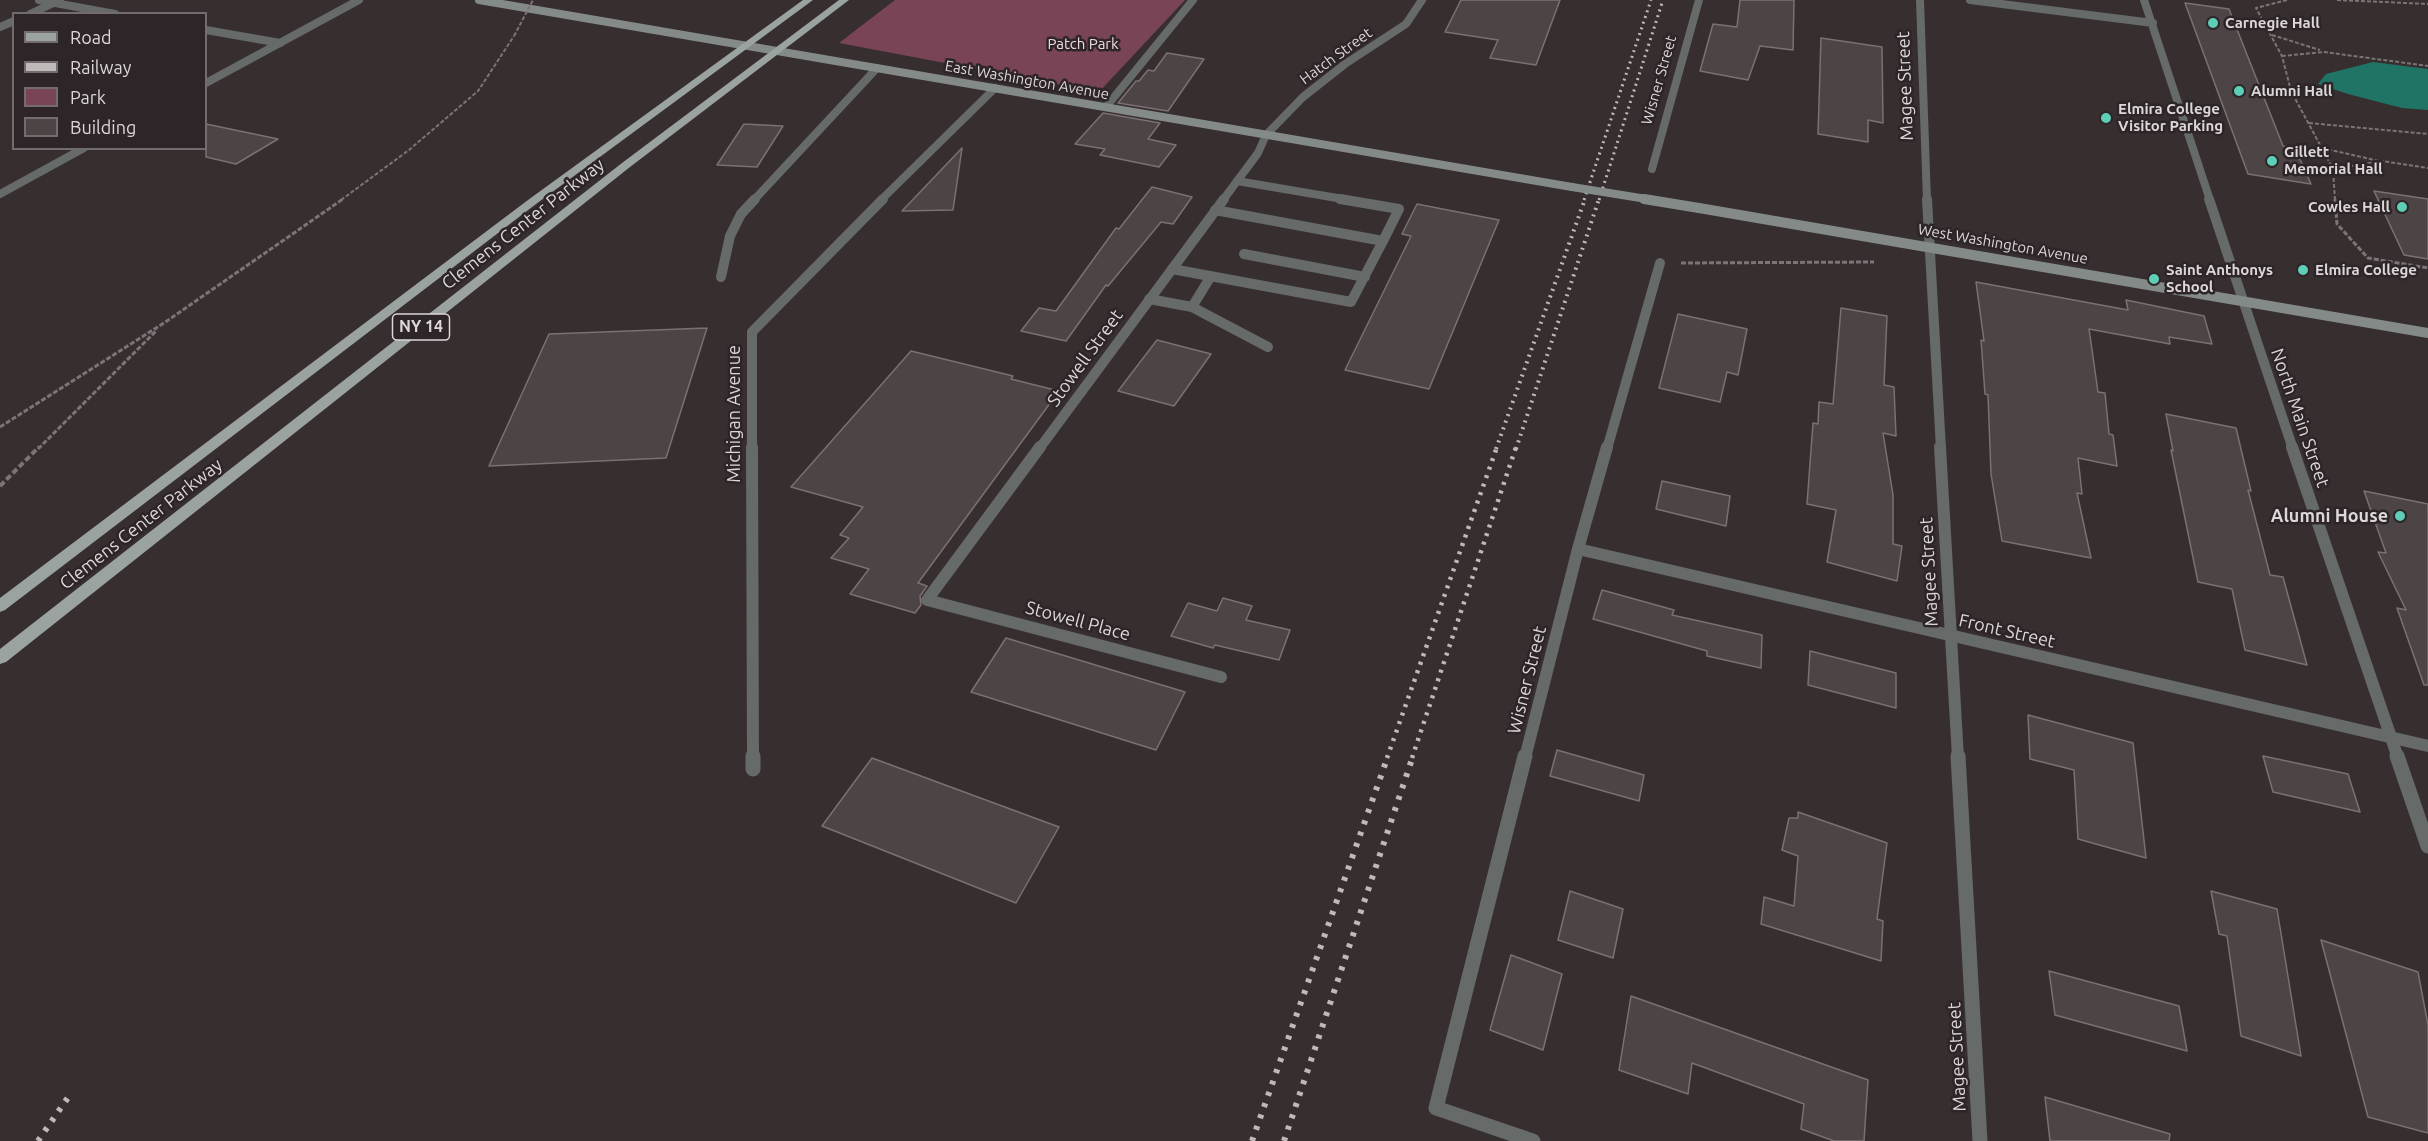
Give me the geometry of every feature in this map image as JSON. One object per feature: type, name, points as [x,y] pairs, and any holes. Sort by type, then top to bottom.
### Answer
[{"type":"main road","name":"Clemens Center Parkway","points":[[0,606],[532,202],[808,0]]},
{"type":"main road","name":"Clemens Center Parkway","points":[[0,658],[626,165],[845,0]]},
{"type":"street","points":[[39,0],[57,1],[105,12]]},
{"type":"street","points":[[207,82],[359,0]]},
{"type":"street","name":"East Washington Avenue","points":[[479,0],[1572,187]]},
{"type":"street","points":[[1106,107],[1193,0]]},
{"type":"street","name":"Hatch Street","points":[[1266,135],[1303,97],[1345,64],[1406,24],[1422,0]]},
{"type":"street","name":"Wisner Street","points":[[1652,170],[1699,0]]},
{"type":"street","name":"Magee Street","points":[[1920,0],[1929,246],[1980,1141]]},
{"type":"street","points":[[1970,0],[2153,23]]},
{"type":"street","name":"North Main Street","points":[[2144,0],[2243,302],[2428,846]]},
{"type":"street","points":[[34,12],[57,1]]},
{"type":"street","points":[[207,30],[280,43]]},
{"type":"street","points":[[721,277],[730,236],[741,214],[877,68]]},
{"type":"street","name":"Michigan Avenue","points":[[753,769],[752,332],[841,240],[995,88]]},
{"type":"street","name":"Stowell Street","points":[[927,600],[1258,153],[1266,135]]},
{"type":"street","points":[[0,194],[80,150]]},
{"type":"street","points":[[1172,269],[1351,302],[1399,209],[1237,181]]},
{"type":"street","name":"West Washington Avenue","points":[[1572,187],[1929,246],[2428,333]]},
{"type":"street","points":[[1215,210],[1383,241]]},
{"type":"street","points":[[1244,254],[1365,277]]},
{"type":"street","name":"Wisner Street","points":[[1533,1141],[1436,1108],[1578,549],[1660,263]]},
{"type":"street","points":[[1192,307],[1211,276]]},
{"type":"street","points":[[1149,298],[1192,307],[1268,347]]},
{"type":"street","name":"Front Street","points":[[1578,549],[2428,746]]},
{"type":"street","name":"Stowell Place","points":[[927,600],[1221,677]]},
{"type":"path","points":[[0,427],[164,323],[323,214],[410,150],[478,91],[514,36],[533,0]]},
{"type":"path","points":[[2288,0],[2256,8],[2282,56],[2291,91],[2333,170],[2337,224],[2368,258],[2428,268]]},
{"type":"path","points":[[2337,0],[2428,4]]},
{"type":"path","points":[[2394,0],[2404,2]]},
{"type":"path","points":[[2272,35],[2324,52],[2428,66]]},
{"type":"path","points":[[2282,56],[2324,52]]},
{"type":"path","points":[[2309,123],[2428,134]]},
{"type":"path","points":[[2321,148],[2428,168]]},
{"type":"path","points":[[2333,170],[2382,161]]},
{"type":"path","points":[[1660,263],[1885,262]]},
{"type":"path","points":[[0,486],[164,323]]},
{"type":"green space","name":"Patch Park","points":[[895,0],[1185,0],[1099,92],[839,43]]},
{"type":"shaded area","points":[[2373,62],[2428,69],[2428,110],[2402,108],[2318,84],[2326,74]]},
{"type":"building","points":[[1461,0],[1560,0],[1536,65],[1490,58],[1498,40],[1445,32]]},
{"type":"building","points":[[1740,0],[1794,0],[1793,50],[1760,46],[1748,80],[1700,71],[1713,24],[1737,27]]},
{"type":"building","points":[[2185,3],[2229,9],[2283,146],[2295,148],[2311,184],[2248,174]]},
{"type":"building","points":[[1821,38],[1882,47],[1883,123],[1868,120],[1868,142],[1818,134]]},
{"type":"building","points":[[1167,53],[1204,59],[1168,111],[1118,103],[1148,70],[1154,71]]},
{"type":"building","points":[[1103,113],[1160,123],[1148,139],[1176,145],[1159,167],[1100,155],[1105,149],[1075,144]]},
{"type":"building","points":[[207,124],[278,139],[236,164],[206,157]]},
{"type":"building","points":[[744,124],[783,126],[757,167],[717,165]]},
{"type":"building","points":[[962,148],[953,210],[902,211]]},
{"type":"building","points":[[1152,187],[1192,197],[1173,224],[1161,222],[1108,286],[1106,285],[1066,341],[1021,331],[1039,308],[1056,311],[1116,228],[1119,229]]},
{"type":"building","points":[[2374,191],[2428,199],[2428,259],[2404,255]]},
{"type":"building","points":[[1417,204],[1499,220],[1429,389],[1345,370],[1411,236],[1402,234]]},
{"type":"building","points":[[1976,282],[2128,310],[2126,300],[2204,316],[2212,344],[2169,337],[2170,344],[2089,329],[2098,392],[2105,393],[2109,434],[2113,435],[2117,466],[2078,458],[2082,494],[2077,493],[2091,558],[2002,541],[1991,474],[1988,395],[1985,394],[1981,340],[1984,341]]},
{"type":"building","points":[[1841,308],[1887,316],[1884,385],[1894,387],[1896,436],[1883,433],[1893,495],[1893,544],[1902,546],[1897,581],[1827,562],[1836,510],[1807,504],[1813,423],[1818,424],[1819,402],[1833,404]]},
{"type":"building","points":[[1678,314],[1747,329],[1738,375],[1727,372],[1720,402],[1659,388]]},
{"type":"building","points":[[707,328],[666,458],[489,466],[549,334]]},
{"type":"building","points":[[1157,340],[1211,354],[1174,406],[1118,391]]},
{"type":"building","points":[[911,351],[1013,376],[1011,379],[1059,391],[918,583],[927,586],[920,596],[921,605],[915,613],[850,594],[869,569],[831,558],[849,538],[840,535],[863,507],[791,487]]},
{"type":"building","points":[[2166,414],[2236,428],[2251,491],[2248,490],[2270,575],[2283,577],[2307,665],[2245,650],[2232,589],[2198,582],[2171,450],[2173,451]]},
{"type":"building","points":[[1662,481],[1730,496],[1726,526],[1656,509]]},
{"type":"building","points":[[2364,491],[2428,504],[2428,685],[2424,685],[2397,608],[2406,610],[2378,552],[2386,553]]},
{"type":"building","points":[[1602,590],[1674,610],[1672,615],[1762,635],[1761,668],[1707,656],[1707,651],[1593,619]]},
{"type":"building","points":[[1223,598],[1252,606],[1246,620],[1290,630],[1279,660],[1215,645],[1213,648],[1171,636],[1188,603],[1217,611]]},
{"type":"building","points":[[1006,638],[1185,692],[1156,750],[971,692]]},
{"type":"building","points":[[1810,651],[1896,673],[1896,708],[1808,685]]},
{"type":"building","points":[[2028,715],[2133,743],[2146,858],[2078,839],[2074,770],[2030,759]]},
{"type":"building","points":[[1557,750],[1644,775],[1639,801],[1550,776]]},
{"type":"building","points":[[2263,756],[2348,774],[2360,812],[2273,792]]},
{"type":"building","points":[[872,758],[1059,827],[1016,903],[822,826]]},
{"type":"building","points":[[1798,812],[1887,843],[1877,919],[1883,921],[1881,961],[1761,924],[1764,897],[1794,906],[1798,856],[1782,850],[1789,818],[1798,818]]},
{"type":"building","points":[[1570,891],[1623,909],[1613,958],[1558,940]]},
{"type":"building","points":[[2211,891],[2277,909],[2301,1056],[2241,1036],[2227,936],[2219,934]]},
{"type":"building","points":[[2321,940],[2418,972],[2428,1025],[2428,1133],[2368,1117]]},
{"type":"building","points":[[1511,955],[1562,974],[1543,1050],[1490,1030]]},
{"type":"building","points":[[2049,971],[2179,1006],[2187,1051],[2055,1015]]},
{"type":"building","points":[[1631,996],[1868,1080],[1864,1141],[1834,1141],[1801,1129],[1804,1104],[1692,1063],[1688,1094],[1619,1070]]},
{"type":"building","points":[[2045,1097],[2170,1134],[2169,1141],[2050,1141]]},
{"type":"railway","points":[[1584,200],[1651,0]]},
{"type":"railway","points":[[1599,200],[1663,0]]},
{"type":"railway","points":[[1496,449],[1585,199]]},
{"type":"railway","points":[[1516,449],[1599,199]]},
{"type":"railway","points":[[1387,758],[1497,447]]},
{"type":"railway","points":[[1412,758],[1516,447]]},
{"type":"railway","points":[[1252,1141],[1388,756]]},
{"type":"railway","points":[[1284,1141],[1413,756]]},
{"type":"railway","points":[[38,1141],[69,1096]]},
{"type":"place","name":"Carnegie Hall","points":[[2213,23]]},
{"type":"place","name":"Alumni Hall","points":[[2239,91]]},
{"type":"place","name":"Elmira College Visitor Parking","points":[[2106,118]]},
{"type":"place","name":"Gillett Memorial Hall","points":[[2272,161]]},
{"type":"place","name":"Cowles Hall","points":[[2402,207]]},
{"type":"place","name":"Elmira College","points":[[2303,270]]},
{"type":"place","name":"Saint Anthonys School","points":[[2154,279]]},
{"type":"place","name":"Alumni House","points":[[2400,516]]}]
